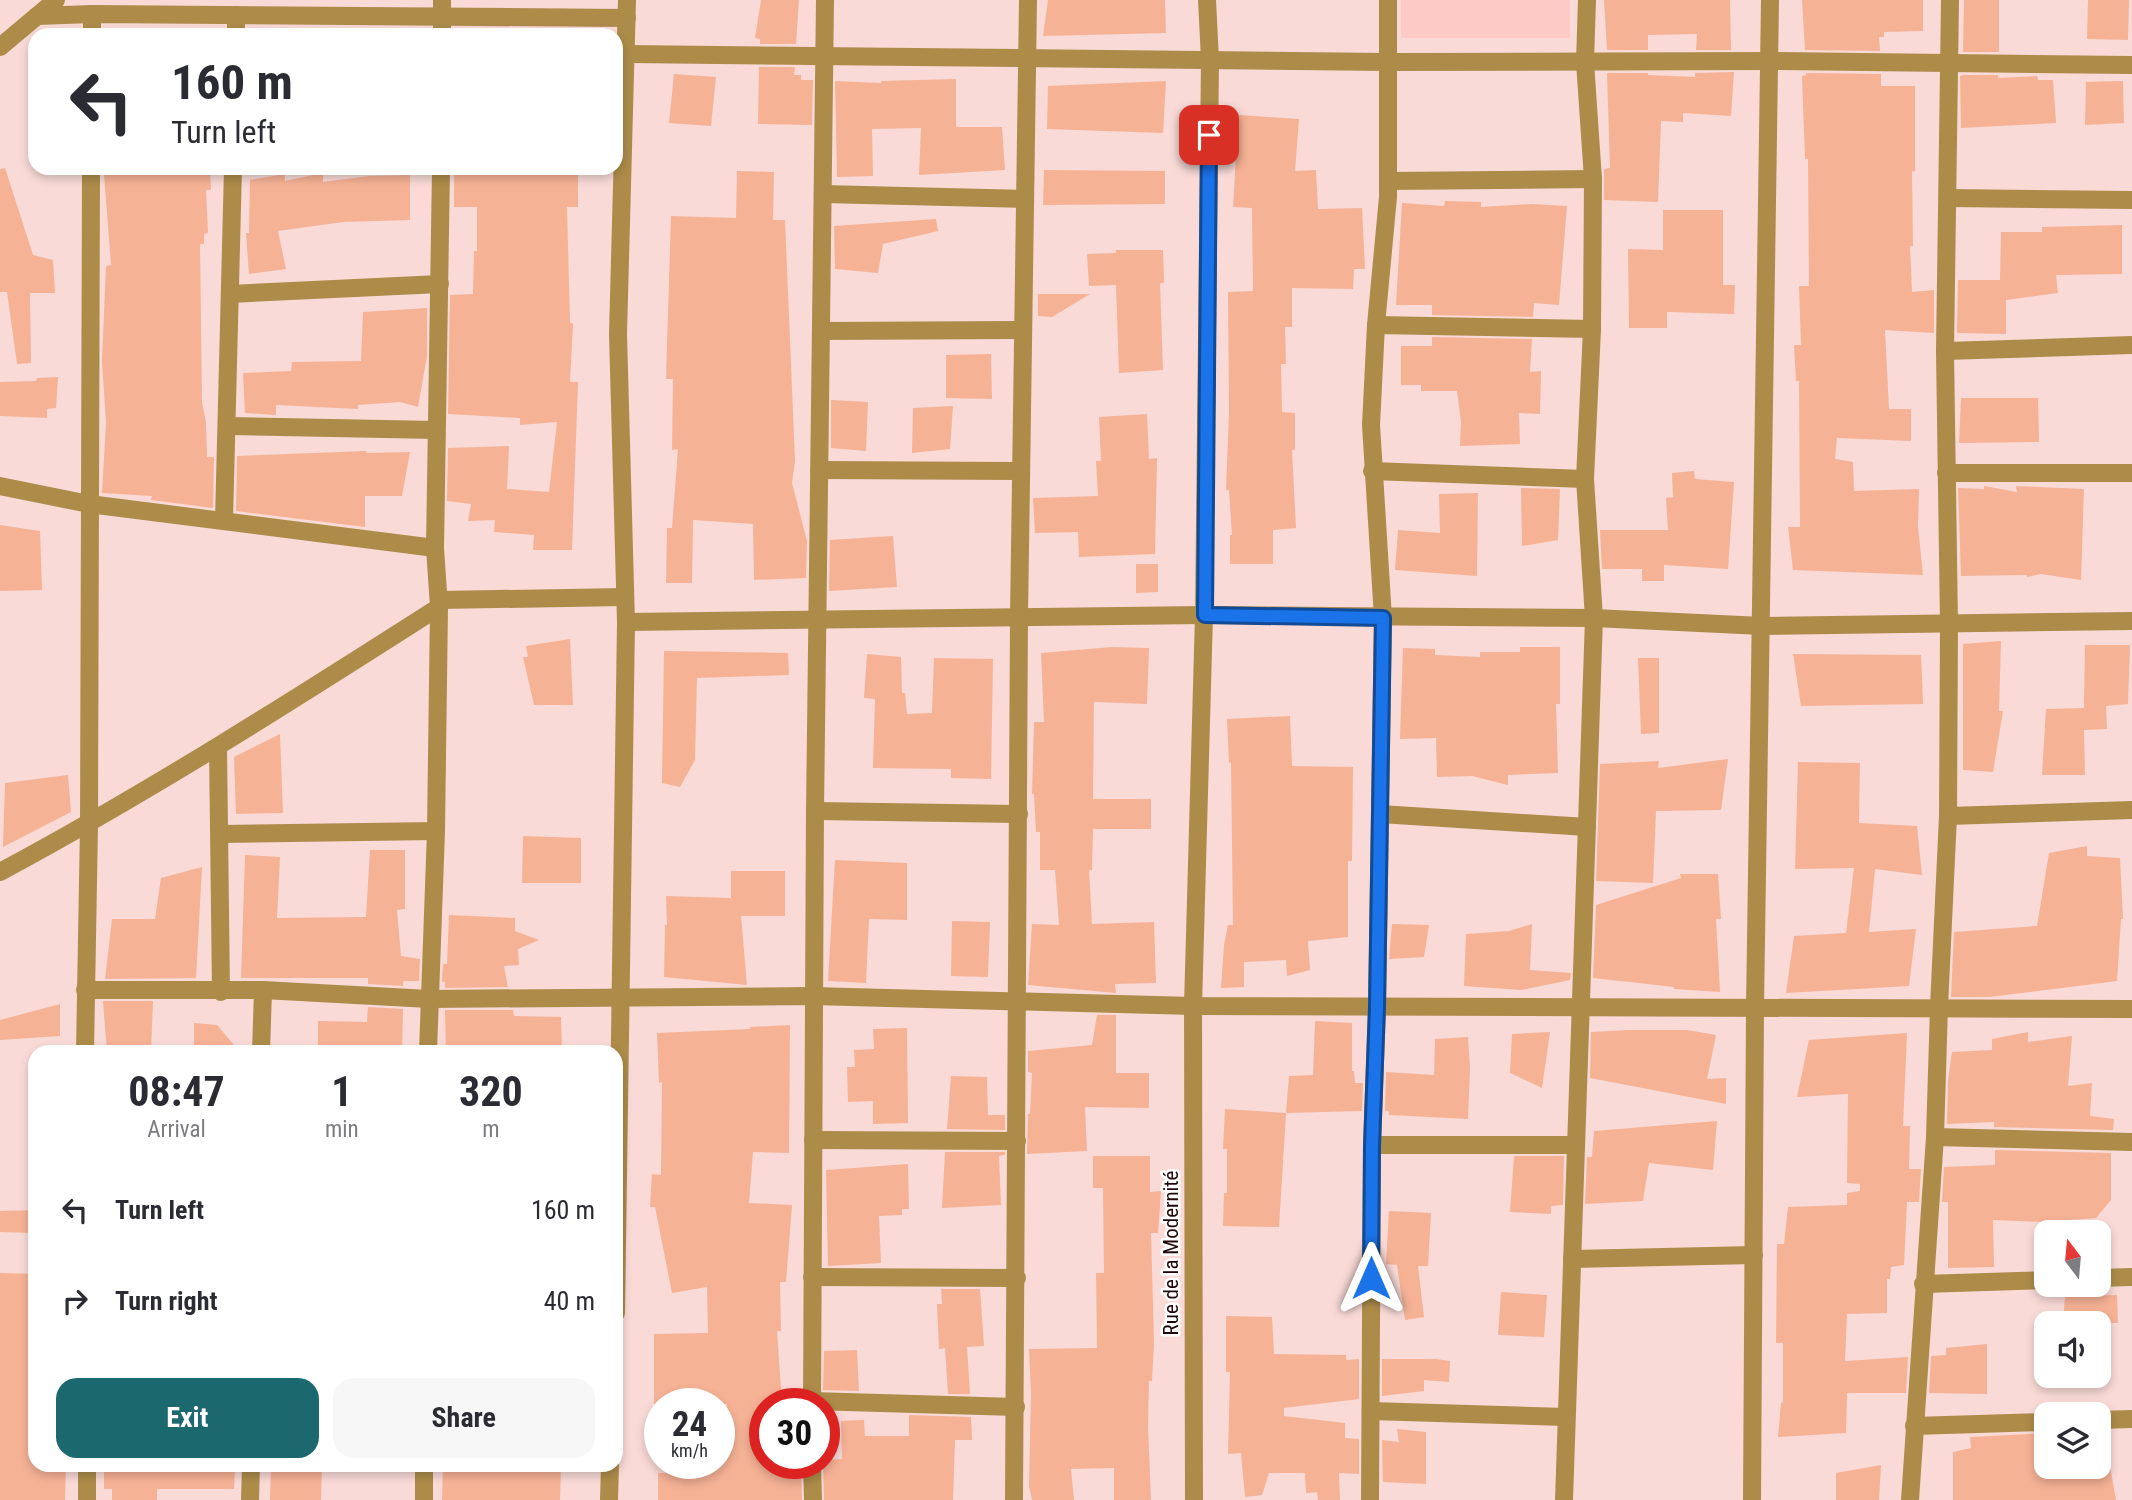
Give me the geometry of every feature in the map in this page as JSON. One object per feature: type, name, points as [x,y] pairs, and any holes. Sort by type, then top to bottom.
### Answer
[{"type":"street","points":[[0,47],[7,31],[37,16],[56,0]]},
{"type":"street","points":[[813,1388],[814,811],[825,0]]},
{"type":"street","points":[[1014,1500],[1019,617],[1028,0]]},
{"type":"street","name":"Rue de la Modernité","points":[[1194,1500],[1193,1006],[1205,615],[1210,59],[1207,0]]},
{"type":"street","points":[[1370,1500],[1372,1146],[1377,1007],[1383,618],[1371,425],[1388,181],[1388,0]]},
{"type":"street","points":[[1564,1500],[1594,618],[1586,479],[1592,329],[1593,179],[1585,62],[1587,0]]},
{"type":"street","points":[[1752,1500],[1755,1008],[1770,0]]},
{"type":"street","points":[[1910,1500],[1923,1284],[1936,1137],[1948,816],[1949,624],[1945,351],[1950,0]]},
{"type":"street","points":[[37,16],[236,15],[442,8],[627,9],[623,134]]},
{"type":"street","points":[[442,8],[442,28]]},
{"type":"street","points":[[92,14],[92,28]]},
{"type":"street","points":[[236,15],[236,28]]},
{"type":"street","points":[[625,54],[1387,62],[1769,61],[2132,65]]},
{"type":"street","points":[[85,1045],[89,825],[91,175]]},
{"type":"street","points":[[225,520],[233,175]]},
{"type":"street","points":[[428,1045],[436,831],[439,604],[435,548],[441,175]]},
{"type":"street","points":[[621,1045],[626,622],[618,334],[622,175]]},
{"type":"street","points":[[1388,181],[1593,179]]},
{"type":"street","points":[[822,194],[1025,199]]},
{"type":"street","points":[[1948,198],[2132,200]]},
{"type":"street","points":[[230,294],[440,284]]},
{"type":"street","points":[[1376,325],[1592,329]]},
{"type":"street","points":[[821,331],[1023,330]]},
{"type":"street","points":[[1945,351],[2132,345]]},
{"type":"street","points":[[227,426],[436,430]]},
{"type":"street","points":[[819,470],[1021,471]]},
{"type":"street","points":[[1373,471],[1586,479]]},
{"type":"street","points":[[1946,473],[2132,473]]},
{"type":"street","points":[[0,486],[89,504],[435,548]]},
{"type":"street","points":[[0,872],[89,825],[218,747],[439,604],[625,597]]},
{"type":"street","points":[[626,622],[1205,615],[1594,618],[1762,626],[2132,621]]},
{"type":"street","points":[[218,747],[221,992]]},
{"type":"street","points":[[1948,816],[2132,810]]},
{"type":"street","points":[[814,811],[1019,814]]},
{"type":"street","points":[[1380,814],[1587,827]]},
{"type":"street","points":[[220,834],[436,831]]},
{"type":"street","points":[[85,990],[263,990],[429,999],[813,996],[1193,1006],[2132,1009]]},
{"type":"street","points":[[261,1045],[263,990]]},
{"type":"street","points":[[1936,1137],[2132,1142]]},
{"type":"street","points":[[813,1140],[1017,1141]]},
{"type":"street","points":[[1372,1146],[1576,1144]]},
{"type":"street","points":[[1572,1259],[1754,1255]]},
{"type":"street","points":[[2111,1278],[2132,1277]]},
{"type":"street","points":[[812,1278],[1017,1278]]},
{"type":"street","points":[[1923,1284],[2034,1280]]},
{"type":"street","points":[[840,1403],[1016,1407]]},
{"type":"street","points":[[1371,1411],[1566,1416]]},
{"type":"street","points":[[2111,1420],[2132,1419]]},
{"type":"street","points":[[1914,1426],[2034,1422]]},
{"type":"street","points":[[87,1472],[87,1500]]},
{"type":"street","points":[[250,1500],[251,1472]]},
{"type":"street","points":[[424,1472],[424,1500]]},
{"type":"street","points":[[608,1500],[610,1472]]},
{"type":"street","points":[[813,1479],[813,1500]]},
{"type":"shaded area","points":[[1401,0],[1570,0],[1570,38],[1401,38]]},
{"type":"building","points":[[761,0],[799,0],[796,44],[760,44],[760,39],[755,38]]},
{"type":"building","points":[[1048,0],[1165,0],[1166,33],[1043,36]]},
{"type":"building","points":[[1604,0],[1730,0],[1731,50],[1696,50],[1697,34],[1648,35],[1648,50],[1607,50]]},
{"type":"building","points":[[1802,0],[1923,0],[1923,31],[1884,32],[1884,37],[1879,37],[1880,51],[1805,50]]},
{"type":"building","points":[[1964,0],[1999,0],[1999,52],[1963,52]]},
{"type":"building","points":[[2088,0],[2129,0],[2128,40],[2087,39]]},
{"type":"building","points":[[759,67],[795,67],[794,75],[801,75],[801,80],[813,80],[812,125],[758,124]]},
{"type":"building","points":[[1734,72],[1731,116],[1683,113],[1683,122],[1661,121],[1658,202],[1604,200],[1604,169],[1610,168],[1607,73],[1695,77],[1695,73]]},
{"type":"building","points":[[1806,73],[1881,74],[1881,86],[1915,86],[1913,246],[1910,246],[1912,292],[1934,290],[1934,333],[1885,330],[1889,409],[1911,409],[1911,441],[1837,438],[1835,459],[1853,462],[1854,491],[1919,489],[1918,527],[1923,575],[1793,570],[1788,527],[1800,527],[1799,381],[1796,381],[1794,345],[1801,345],[1799,286],[1809,286],[1808,159],[1805,159],[1802,76]]},
{"type":"building","points":[[674,74],[716,77],[711,126],[669,123]]},
{"type":"building","points":[[1998,75],[1998,78],[2037,76],[2038,80],[2053,80],[2056,123],[1961,128],[1960,76]]},
{"type":"building","points":[[956,79],[956,127],[1002,127],[1005,170],[919,175],[921,128],[872,129],[873,176],[837,177],[835,81],[881,83]]},
{"type":"building","points":[[1166,81],[1163,133],[1047,129],[1048,86]]},
{"type":"building","points":[[2123,81],[2124,123],[2085,125],[2086,82]]},
{"type":"building","points":[[1239,115],[1299,119],[1295,171],[1316,170],[1318,209],[1362,208],[1365,269],[1354,269],[1353,289],[1292,288],[1292,327],[1285,327],[1286,364],[1281,364],[1282,412],[1295,413],[1295,450],[1292,450],[1296,528],[1273,530],[1273,564],[1230,564],[1232,535],[1229,490],[1226,490],[1229,412],[1228,292],[1253,291],[1252,208],[1233,207],[1234,156]]},
{"type":"building","points":[[5,168],[33,255],[53,260],[55,293],[30,293],[31,363],[17,364],[7,292],[0,292],[0,169]]},
{"type":"building","points":[[1044,170],[1165,171],[1165,204],[1043,205]]},
{"type":"building","points":[[737,171],[774,172],[773,220],[785,220],[795,461],[792,483],[807,541],[806,578],[754,580],[753,524],[693,520],[692,583],[666,583],[667,528],[672,528],[678,449],[672,450],[673,379],[666,379],[671,216],[736,218]]},
{"type":"building","points":[[104,175],[210,175],[211,190],[206,190],[208,233],[204,234],[204,244],[200,244],[202,403],[206,422],[207,457],[214,457],[213,508],[151,500],[152,496],[102,493],[106,423],[102,361],[106,266],[111,265]]},
{"type":"building","points":[[285,175],[285,181],[314,175],[323,175],[323,182],[369,176],[410,175],[410,220],[343,222],[278,231],[286,269],[249,274],[246,233],[249,233],[250,180]]},
{"type":"building","points":[[454,175],[578,175],[578,207],[567,207],[570,323],[573,323],[570,382],[578,382],[572,550],[533,550],[534,535],[494,532],[495,520],[468,521],[471,504],[447,501],[448,448],[509,446],[507,489],[549,492],[557,422],[520,425],[520,418],[448,414],[450,295],[473,294],[474,251],[477,251],[477,207],[454,207]]},
{"type":"building","points":[[1445,201],[1481,202],[1481,207],[1531,204],[1567,206],[1559,305],[1534,303],[1533,317],[1432,315],[1432,305],[1396,305],[1402,203],[1444,206]]},
{"type":"building","points":[[1663,210],[1723,210],[1723,285],[1735,285],[1734,314],[1667,312],[1667,328],[1629,328],[1628,249],[1663,250]]},
{"type":"building","points":[[936,219],[938,231],[883,244],[878,273],[835,269],[834,226]]},
{"type":"building","points":[[2122,225],[2122,274],[2056,275],[2058,293],[2006,300],[2006,334],[1957,333],[1958,280],[2000,280],[2001,232],[2042,232],[2042,227]]},
{"type":"building","points":[[1116,250],[1163,250],[1164,283],[1160,283],[1163,370],[1119,373],[1116,285],[1089,286],[1087,254],[1116,253]]},
{"type":"building","points":[[1038,294],[1090,294],[1052,317],[1038,316]]},
{"type":"building","points":[[427,308],[427,356],[418,407],[400,402],[358,405],[358,409],[276,405],[276,415],[245,413],[243,373],[291,371],[292,362],[361,361],[363,312]]},
{"type":"building","points":[[1432,337],[1532,339],[1530,372],[1541,371],[1540,414],[1519,413],[1520,444],[1460,446],[1461,422],[1457,391],[1421,391],[1421,385],[1401,385],[1401,346],[1432,346]]},
{"type":"building","points":[[991,354],[992,399],[946,398],[946,355]]},
{"type":"building","points":[[58,377],[56,408],[47,409],[47,418],[0,416],[0,382]]},
{"type":"building","points":[[1961,398],[2038,398],[2039,442],[1959,443]]},
{"type":"building","points":[[831,400],[868,402],[866,451],[831,448]]},
{"type":"building","points":[[953,406],[950,449],[912,453],[913,408]]},
{"type":"building","points":[[1147,414],[1149,459],[1157,458],[1155,554],[1079,557],[1078,532],[1035,533],[1033,498],[1098,496],[1096,461],[1101,461],[1099,417]]},
{"type":"building","points":[[410,452],[402,496],[365,496],[365,527],[236,511],[237,456]]},
{"type":"building","points":[[1694,471],[1695,479],[1734,482],[1728,569],[1664,565],[1664,581],[1642,581],[1642,569],[1602,569],[1600,530],[1668,530],[1666,498],[1673,497],[1672,473]]},
{"type":"building","points":[[1984,486],[2017,492],[2016,486],[2084,489],[2081,580],[2041,574],[2027,577],[1961,576],[1958,488],[1984,489]]},
{"type":"building","points":[[1521,488],[1560,489],[1558,540],[1522,546]]},
{"type":"building","points":[[1478,493],[1477,576],[1395,570],[1398,530],[1440,533],[1439,494]]},
{"type":"building","points":[[0,525],[40,531],[42,590],[0,591]]},
{"type":"building","points":[[893,536],[897,587],[829,591],[830,540]]},
{"type":"building","points":[[1136,564],[1158,564],[1158,592],[1136,593]]},
{"type":"building","points":[[570,639],[573,705],[534,705],[523,657],[528,657],[526,646]]},
{"type":"building","points":[[2001,641],[1999,711],[2003,711],[1993,772],[1963,770],[1963,644]]},
{"type":"building","points":[[2085,645],[2130,645],[2128,704],[2106,706],[2107,729],[2084,730],[2085,775],[2042,775],[2046,709],[2084,708]]},
{"type":"building","points":[[1112,647],[1149,648],[1147,704],[1094,702],[1093,799],[1151,799],[1151,829],[1093,829],[1092,870],[1089,870],[1092,924],[1154,922],[1156,983],[1115,984],[1116,993],[1028,985],[1032,924],[1059,925],[1055,870],[1040,870],[1040,832],[1036,832],[1032,794],[1034,722],[1044,722],[1041,653]]},
{"type":"building","points":[[1520,647],[1560,647],[1560,704],[1556,704],[1558,773],[1508,775],[1508,785],[1472,776],[1437,777],[1436,738],[1400,739],[1403,648],[1435,649],[1435,655],[1480,657],[1480,652],[1520,652]]},
{"type":"building","points":[[664,651],[788,653],[789,675],[697,678],[695,760],[680,787],[662,783]]},
{"type":"building","points":[[867,654],[901,657],[902,693],[905,693],[907,714],[932,713],[934,658],[993,659],[991,779],[951,778],[951,769],[873,768],[875,699],[864,698]]},
{"type":"building","points":[[1793,654],[1921,655],[1923,704],[1801,706]]},
{"type":"building","points":[[1638,658],[1659,658],[1659,733],[1641,734]]},
{"type":"building","points":[[1290,716],[1292,766],[1353,767],[1352,861],[1348,861],[1348,937],[1308,941],[1310,970],[1287,976],[1286,960],[1244,962],[1244,987],[1221,988],[1224,945],[1228,925],[1233,925],[1231,762],[1229,763],[1227,719]]},
{"type":"building","points":[[280,734],[283,813],[236,814],[234,757]]},
{"type":"building","points":[[1728,759],[1721,810],[1656,811],[1653,883],[1596,881],[1600,764],[1659,761],[1658,768]]},
{"type":"building","points":[[1798,762],[1860,763],[1859,823],[1917,826],[1922,875],[1875,869],[1869,932],[1916,929],[1909,986],[1786,993],[1794,936],[1846,933],[1854,868],[1795,869]]},
{"type":"building","points":[[68,775],[71,812],[3,847],[5,783]]},
{"type":"building","points":[[523,836],[581,838],[581,883],[522,883]]},
{"type":"building","points":[[2087,846],[2087,856],[2120,858],[2123,919],[2117,981],[1989,997],[1951,997],[1954,932],[2037,926],[2049,853]]},
{"type":"building","points":[[370,850],[405,850],[405,909],[397,910],[401,956],[420,959],[419,981],[403,981],[403,986],[368,984],[368,978],[241,978],[245,855],[280,857],[277,918],[366,917]]},
{"type":"building","points":[[835,860],[907,863],[907,920],[869,919],[866,983],[828,981]]},
{"type":"building","points":[[202,867],[196,978],[105,979],[112,919],[155,919],[161,878]]},
{"type":"building","points":[[731,871],[785,871],[785,916],[741,916],[747,985],[664,977],[666,896],[731,898]]},
{"type":"building","points":[[1680,874],[1718,874],[1721,919],[1716,919],[1720,992],[1593,978],[1596,905],[1681,878]]},
{"type":"building","points":[[449,915],[515,918],[515,931],[539,940],[518,949],[519,965],[504,966],[508,987],[445,988],[445,982],[442,982],[443,964],[447,964]]},
{"type":"building","points":[[952,921],[990,922],[988,977],[951,976]]},
{"type":"building","points":[[1392,924],[1429,925],[1424,957],[1389,959]]},
{"type":"building","points":[[1532,924],[1530,970],[1571,973],[1570,980],[1521,990],[1464,986],[1466,934],[1509,931]]},
{"type":"building","points":[[103,1001],[153,1001],[151,1045],[106,1045]]},
{"type":"building","points":[[60,1004],[60,1036],[0,1040],[0,1020]]},
{"type":"building","points":[[368,1007],[403,1009],[402,1045],[318,1045],[318,1021],[367,1022]]},
{"type":"building","points":[[445,1010],[513,1010],[514,1016],[561,1017],[562,1045],[446,1045]]},
{"type":"building","points":[[1097,1015],[1116,1015],[1116,1073],[1149,1073],[1149,1108],[1085,1107],[1087,1151],[1027,1154],[1032,1073],[1028,1072],[1028,1051],[1092,1045]]},
{"type":"building","points":[[1315,1021],[1352,1023],[1352,1071],[1355,1083],[1363,1083],[1362,1111],[1286,1113],[1289,1076],[1313,1075]]},
{"type":"building","points":[[194,1023],[217,1025],[234,1045],[194,1045]]},
{"type":"building","points":[[790,1025],[789,1153],[753,1152],[749,1203],[792,1205],[786,1282],[780,1282],[781,1331],[777,1331],[781,1388],[749,1388],[749,1479],[801,1479],[802,1500],[658,1500],[658,1479],[735,1479],[735,1388],[654,1388],[654,1334],[708,1333],[707,1287],[672,1293],[655,1207],[650,1207],[652,1174],[661,1175],[662,1082],[659,1083],[657,1033]]},
{"type":"building","points":[[907,1028],[908,1123],[873,1124],[873,1101],[848,1102],[847,1067],[855,1067],[854,1050],[874,1049],[873,1029]]},
{"type":"building","points":[[1687,1030],[1716,1035],[1707,1079],[1726,1078],[1726,1104],[1590,1078],[1591,1032]]},
{"type":"building","points":[[1550,1032],[1542,1088],[1510,1073],[1512,1034]]},
{"type":"building","points":[[2028,1032],[2028,1042],[2072,1036],[2068,1086],[2092,1083],[2090,1116],[2114,1119],[2113,1130],[1994,1127],[1994,1122],[1947,1124],[1952,1052],[1992,1050],[1992,1039]]},
{"type":"building","points":[[1907,1033],[1903,1126],[1910,1126],[1909,1169],[1921,1169],[1919,1202],[1907,1202],[1904,1265],[1891,1267],[1890,1279],[1887,1279],[1887,1313],[1847,1314],[1845,1361],[1908,1357],[1906,1393],[1847,1393],[1846,1433],[1778,1437],[1783,1402],[1783,1343],[1776,1343],[1777,1244],[1784,1244],[1788,1207],[1847,1205],[1847,1193],[1860,1191],[1860,1184],[1847,1183],[1848,1094],[1797,1097],[1809,1040]]},
{"type":"building","points":[[1468,1037],[1468,1119],[1389,1115],[1389,1111],[1385,1111],[1386,1072],[1434,1075],[1435,1039]]},
{"type":"building","points":[[951,1076],[987,1077],[988,1115],[1005,1115],[1005,1130],[947,1129]]},
{"type":"building","points":[[1225,1109],[1286,1113],[1279,1227],[1223,1226],[1224,1193],[1227,1193],[1227,1149],[1223,1149]]},
{"type":"building","points":[[1717,1121],[1713,1170],[1649,1163],[1643,1201],[1585,1204],[1587,1157],[1592,1157],[1594,1131]]},
{"type":"building","points":[[1995,1150],[2111,1153],[2111,1200],[2096,1218],[2034,1222],[1993,1220],[1994,1267],[1948,1268],[1948,1202],[1942,1202],[1944,1167],[1995,1165]]},
{"type":"building","points":[[945,1152],[1005,1152],[1005,1155],[999,1156],[1001,1205],[942,1208]]},
{"type":"building","points":[[1093,1156],[1150,1156],[1150,1192],[1161,1191],[1158,1233],[1151,1233],[1154,1343],[1152,1381],[1149,1381],[1148,1427],[1151,1500],[1114,1500],[1114,1468],[1071,1469],[1074,1500],[1032,1500],[1029,1486],[1029,1349],[1097,1348],[1096,1273],[1104,1273],[1103,1188],[1093,1188]]},
{"type":"building","points":[[1514,1156],[1564,1156],[1563,1205],[1551,1206],[1551,1214],[1510,1212]]},
{"type":"building","points":[[908,1164],[909,1209],[902,1209],[902,1215],[879,1216],[881,1263],[828,1266],[826,1170]]},
{"type":"building","points":[[28,1210],[28,1233],[0,1232],[0,1211]]},
{"type":"building","points":[[1389,1211],[1431,1213],[1428,1266],[1418,1266],[1424,1317],[1405,1320],[1397,1265],[1386,1264]]},
{"type":"building","points":[[0,1273],[28,1274],[28,1472],[66,1472],[65,1500],[0,1500]]},
{"type":"building","points":[[941,1289],[980,1289],[984,1346],[967,1347],[970,1394],[948,1394],[945,1348],[939,1349],[937,1304],[942,1304]]},
{"type":"building","points":[[1501,1292],[1547,1295],[1544,1337],[1498,1335]]},
{"type":"building","points":[[2117,1295],[2118,1323],[2111,1323],[2111,1311],[2064,1311],[2065,1297]]},
{"type":"building","points":[[1226,1316],[1272,1317],[1274,1354],[1346,1355],[1346,1360],[1359,1359],[1359,1399],[1284,1408],[1284,1416],[1345,1423],[1345,1438],[1359,1439],[1359,1474],[1339,1473],[1340,1500],[1318,1500],[1317,1492],[1306,1493],[1305,1473],[1269,1473],[1262,1495],[1245,1497],[1241,1453],[1228,1454],[1230,1372],[1226,1372]]},
{"type":"building","points":[[1987,1344],[1987,1394],[1929,1393],[1931,1356],[1946,1355],[1946,1348]]},
{"type":"building","points":[[857,1350],[859,1391],[823,1388],[824,1351]]},
{"type":"building","points":[[1382,1359],[1450,1361],[1449,1382],[1424,1380],[1424,1391],[1382,1396]]},
{"type":"building","points":[[909,1415],[971,1417],[972,1440],[955,1440],[953,1500],[824,1500],[823,1479],[840,1479],[841,1421],[864,1420],[865,1436],[909,1436]]},
{"type":"building","points":[[1397,1429],[1426,1432],[1426,1484],[1383,1482],[1382,1440],[1399,1442]]},
{"type":"building","points":[[2034,1434],[2034,1479],[2111,1479],[2111,1472],[2116,1500],[1953,1500],[1953,1452],[1971,1448],[1970,1437]]},
{"type":"building","points":[[1881,1465],[1879,1500],[1836,1500],[1836,1473]]},
{"type":"building","points":[[104,1472],[235,1472],[234,1489],[157,1489],[157,1500],[112,1500],[112,1489],[104,1489]]},
{"type":"building","points":[[271,1472],[322,1472],[321,1500],[270,1500]]},
{"type":"building","points":[[443,1472],[561,1472],[560,1500],[442,1500]]},
{"type":"route","points":[[1209,135],[1205,615],[1383,618],[1371,1278]]}]
